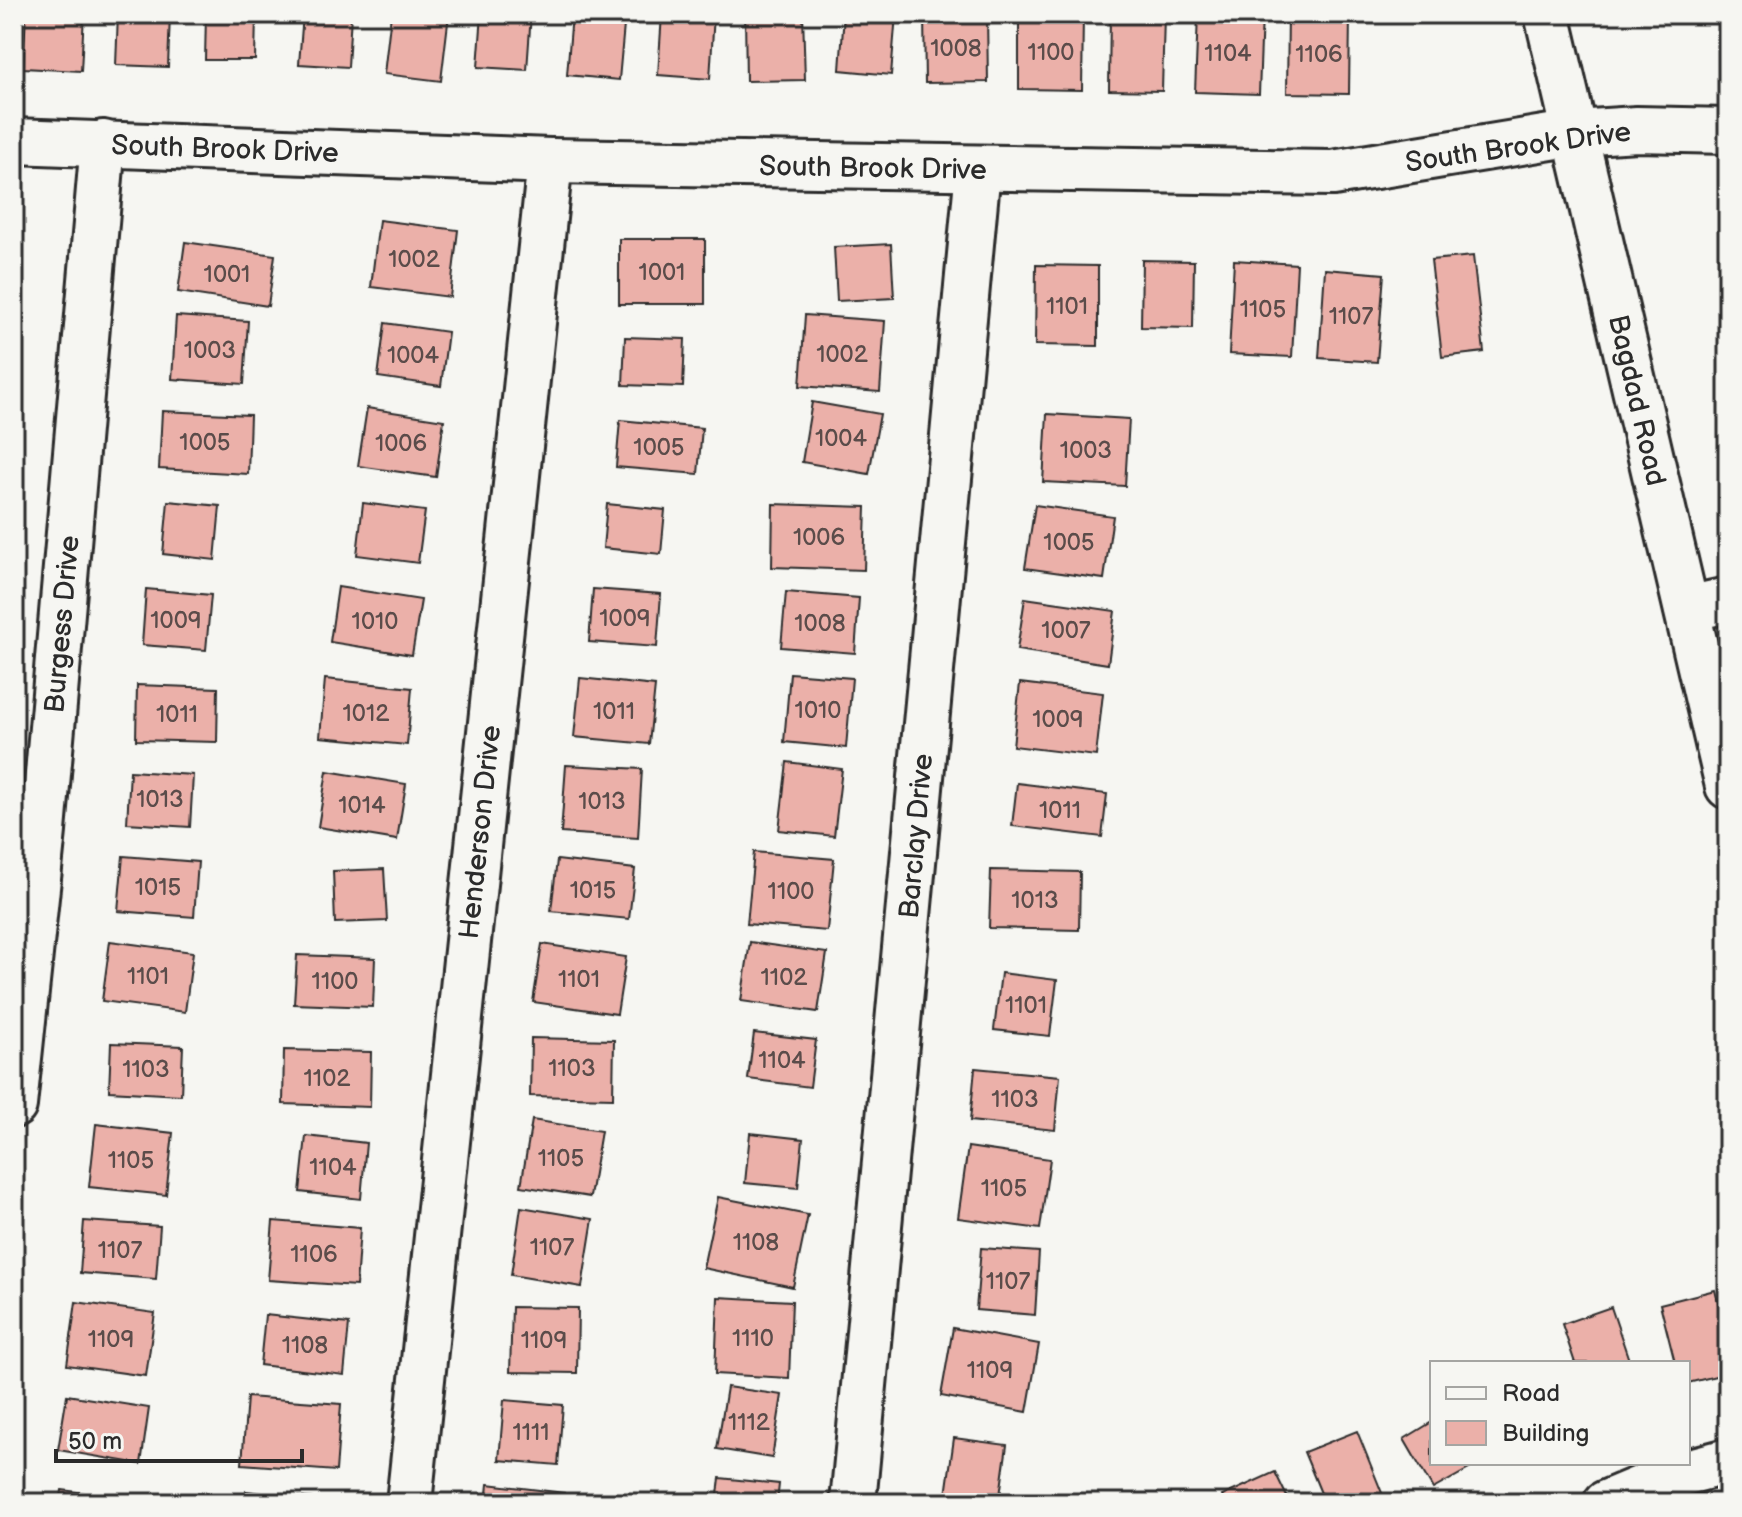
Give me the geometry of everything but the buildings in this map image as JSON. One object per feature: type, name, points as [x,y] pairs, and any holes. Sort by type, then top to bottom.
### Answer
[{"type":"street","name":"Bagdad Road","points":[[1547,14],[1575,133],[1707,605],[1728,786]]},
{"type":"street","name":"South Brook Drive","points":[[14,141],[550,161],[1333,173],[1575,133],[1637,129],[1728,131]]},
{"type":"street","name":"Burgess Drive","points":[[14,1105],[43,831],[103,143]]},
{"type":"street","name":"Henderson Drive","points":[[409,1503],[550,161]]},
{"type":"street","name":"Barclay Drive","points":[[853,1503],[978,169]]},
{"type":"street","points":[[1606,1503],[1668,1477],[1728,1461]]}]
